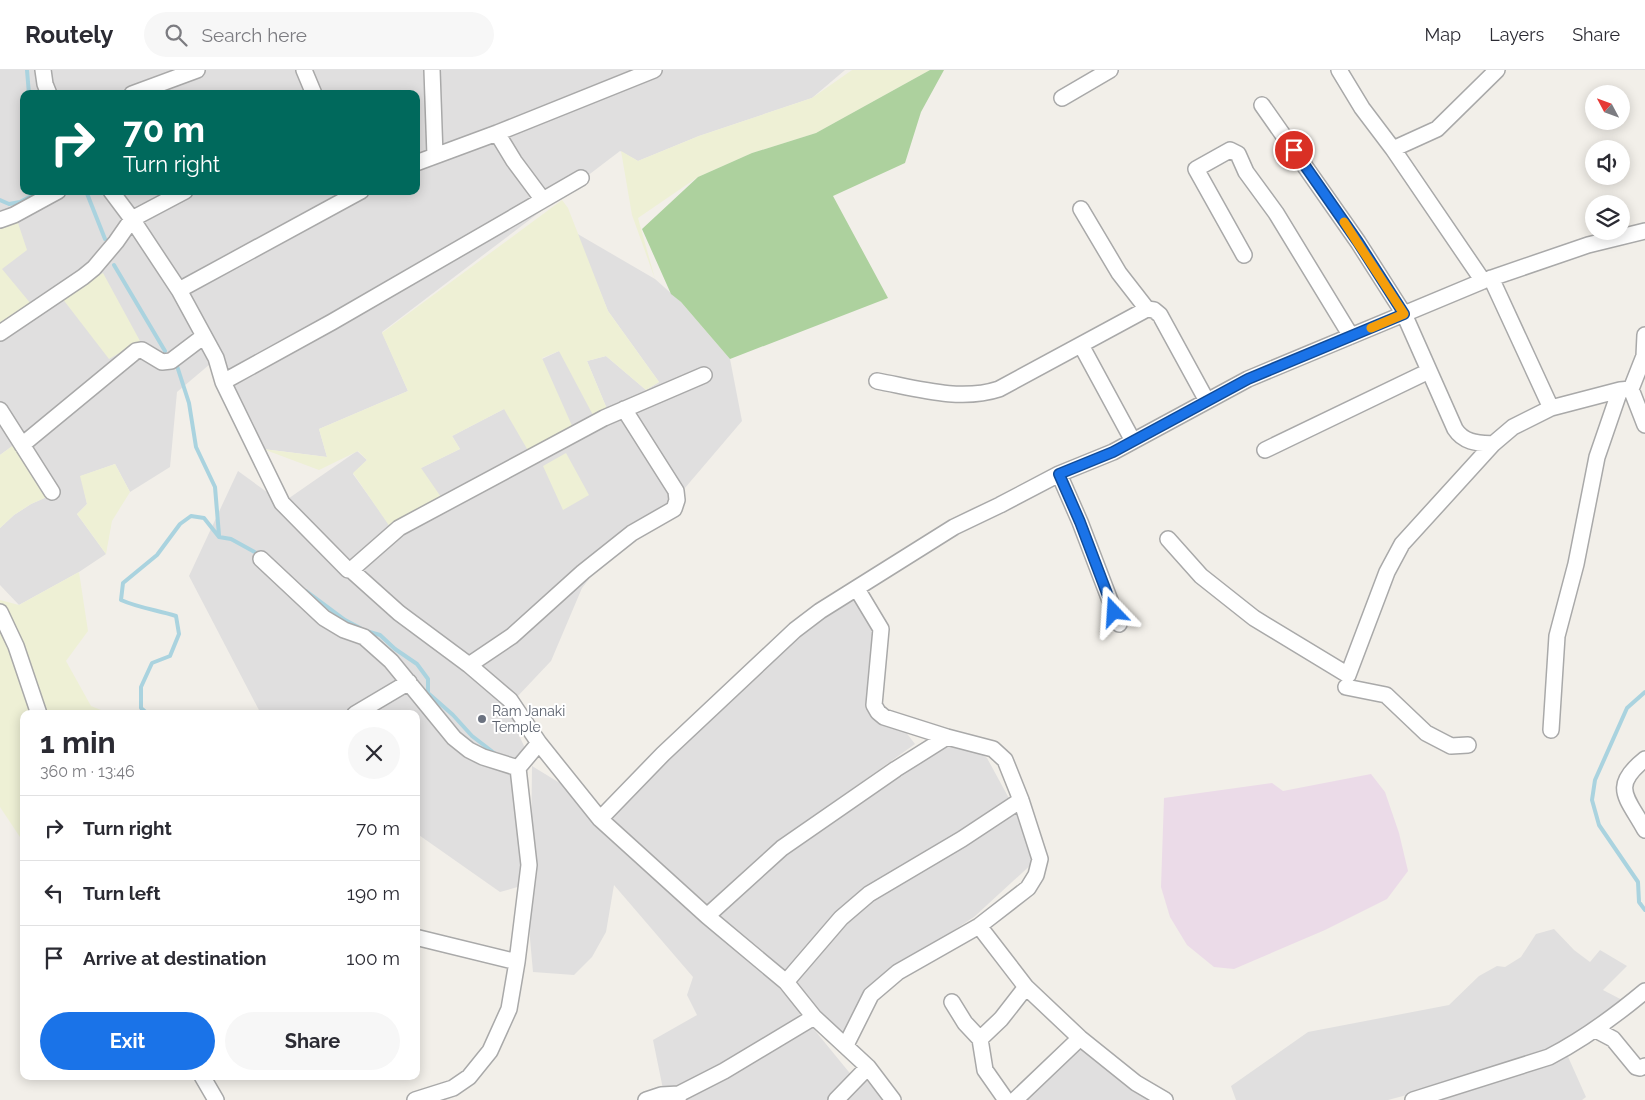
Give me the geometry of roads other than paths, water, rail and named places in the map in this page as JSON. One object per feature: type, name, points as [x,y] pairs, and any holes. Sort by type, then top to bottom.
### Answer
[{"type":"street","points":[[43,70],[47,90]]},
{"type":"street","points":[[143,90],[197,70]]},
{"type":"street","points":[[304,70],[312,90]]},
{"type":"street","points":[[433,70],[435,156]]},
{"type":"street","points":[[420,162],[654,70]]},
{"type":"street","points":[[1062,98],[1110,70]]},
{"type":"street","points":[[1339,70],[1362,108],[1487,280],[1551,408]]},
{"type":"street","points":[[1393,149],[1437,129],[1497,70]]},
{"type":"street","points":[[1262,105],[1358,242],[1404,314],[1458,434],[1462,439],[1493,444]]},
{"type":"street","points":[[497,133],[514,161],[543,200]]},
{"type":"street","points":[[1244,255],[1196,169],[1230,150],[1238,154],[1246,172],[1276,213],[1352,336]]},
{"type":"street","points":[[223,382],[332,322],[581,178]]},
{"type":"street","points":[[0,220],[14,215],[51,195]]},
{"type":"street","points":[[115,195],[179,290],[216,358],[223,382],[282,503],[348,570],[351,570],[399,613],[469,665],[510,700],[538,743],[600,819],[707,916],[786,982],[814,1017],[868,1067],[893,1100]]},
{"type":"street","points":[[0,333],[94,268],[132,219],[177,195]]},
{"type":"street","points":[[179,290],[353,195]]},
{"type":"street","points":[[1081,209],[1119,273],[1146,309]]},
{"type":"street","points":[[600,819],[663,754],[788,636],[820,611],[954,527],[1059,474],[1113,452],[1248,379],[1487,280],[1588,245],[1645,231]]},
{"type":"street","points":[[877,381],[929,391],[988,393],[999,389],[1146,309],[1154,310],[1160,314],[1207,401]]},
{"type":"street","points":[[1551,730],[1557,636],[1576,564],[1596,457],[1626,390],[1645,356],[1645,335]]},
{"type":"street","points":[[22,445],[136,351],[142,350],[166,363],[204,336]]},
{"type":"street","points":[[1081,345],[1133,441]]},
{"type":"street","points":[[1265,450],[1429,372]]},
{"type":"street","points":[[351,570],[399,528],[604,418],[704,375]]},
{"type":"street","points":[[1168,539],[1201,576],[1254,618],[1348,675],[1387,572],[1402,544],[1493,444],[1513,427],[1551,408],[1626,390]]},
{"type":"street","points":[[1626,390],[1645,425]]},
{"type":"street","points":[[469,665],[512,636],[583,572],[632,533],[674,509],[677,500],[676,491],[624,409]]},
{"type":"street","points":[[0,410],[52,492]]},
{"type":"street","points":[[1059,474],[1080,522],[1119,624]]},
{"type":"street","points":[[261,559],[324,618],[344,630],[364,638],[391,660],[454,738],[469,750],[483,757],[518,768]]},
{"type":"street","points":[[846,1045],[871,995],[898,972],[979,926],[1028,888],[1036,875],[1040,859],[1021,800],[1005,760],[993,749],[884,717],[878,712],[874,705],[881,630],[857,589]]},
{"type":"street","points":[[0,612],[16,646],[38,710]]},
{"type":"street","points":[[362,710],[409,682]]},
{"type":"street","points":[[1346,687],[1386,695],[1426,733],[1451,746],[1468,745]]},
{"type":"street","points":[[707,916],[782,848],[896,769],[947,737]]},
{"type":"street","points":[[415,1100],[453,1088],[469,1078],[490,1051],[509,1009],[529,865],[518,768],[538,743]]},
{"type":"street","points":[[1645,758],[1633,768],[1624,782],[1624,793],[1645,830]]},
{"type":"street","points":[[786,982],[841,918],[869,894],[962,839],[1021,800]]},
{"type":"street","points":[[979,926],[1026,987],[1080,1038],[1136,1083],[1165,1100]]},
{"type":"street","points":[[420,938],[517,962]]},
{"type":"street","points":[[980,1039],[1001,1019],[1026,987]]},
{"type":"street","points":[[1413,1100],[1549,1057],[1596,1030],[1645,991]]},
{"type":"street","points":[[952,1002],[965,1023],[980,1039],[985,1070],[1006,1100]]},
{"type":"street","points":[[646,1100],[661,1095],[678,1097],[814,1017]]},
{"type":"street","points":[[1596,1030],[1613,1039],[1636,1067],[1645,1066]]},
{"type":"street","points":[[1015,1100],[1080,1038]]},
{"type":"street","points":[[836,1100],[868,1067]]},
{"type":"street","points":[[204,1080],[216,1100]]},
{"type":"waterway","points":[[27,70],[29,90]]},
{"type":"waterway","points":[[0,200],[9,204],[20,202],[33,195]]},
{"type":"waterway","points":[[88,195],[105,239]]},
{"type":"waterway","points":[[114,265],[165,351]]},
{"type":"waterway","points":[[177,366],[189,403],[196,447],[215,487],[219,535]]},
{"type":"waterway","points":[[143,710],[141,708],[141,687],[152,663],[170,656],[179,634],[176,616],[121,600],[123,583],[157,555],[180,524],[191,516],[204,518],[219,537],[231,539],[260,555]]},
{"type":"waterway","points":[[306,591],[345,620],[360,628]]},
{"type":"waterway","points":[[366,631],[380,635],[395,649],[417,664],[428,679],[428,693],[453,715],[472,736],[498,756]]},
{"type":"waterway","points":[[1645,692],[1627,708],[1595,780],[1592,800],[1599,825],[1638,882],[1639,902],[1645,910]]},
{"type":"place","name":"Ram Janaki Temple","points":[[482,719]]}]
